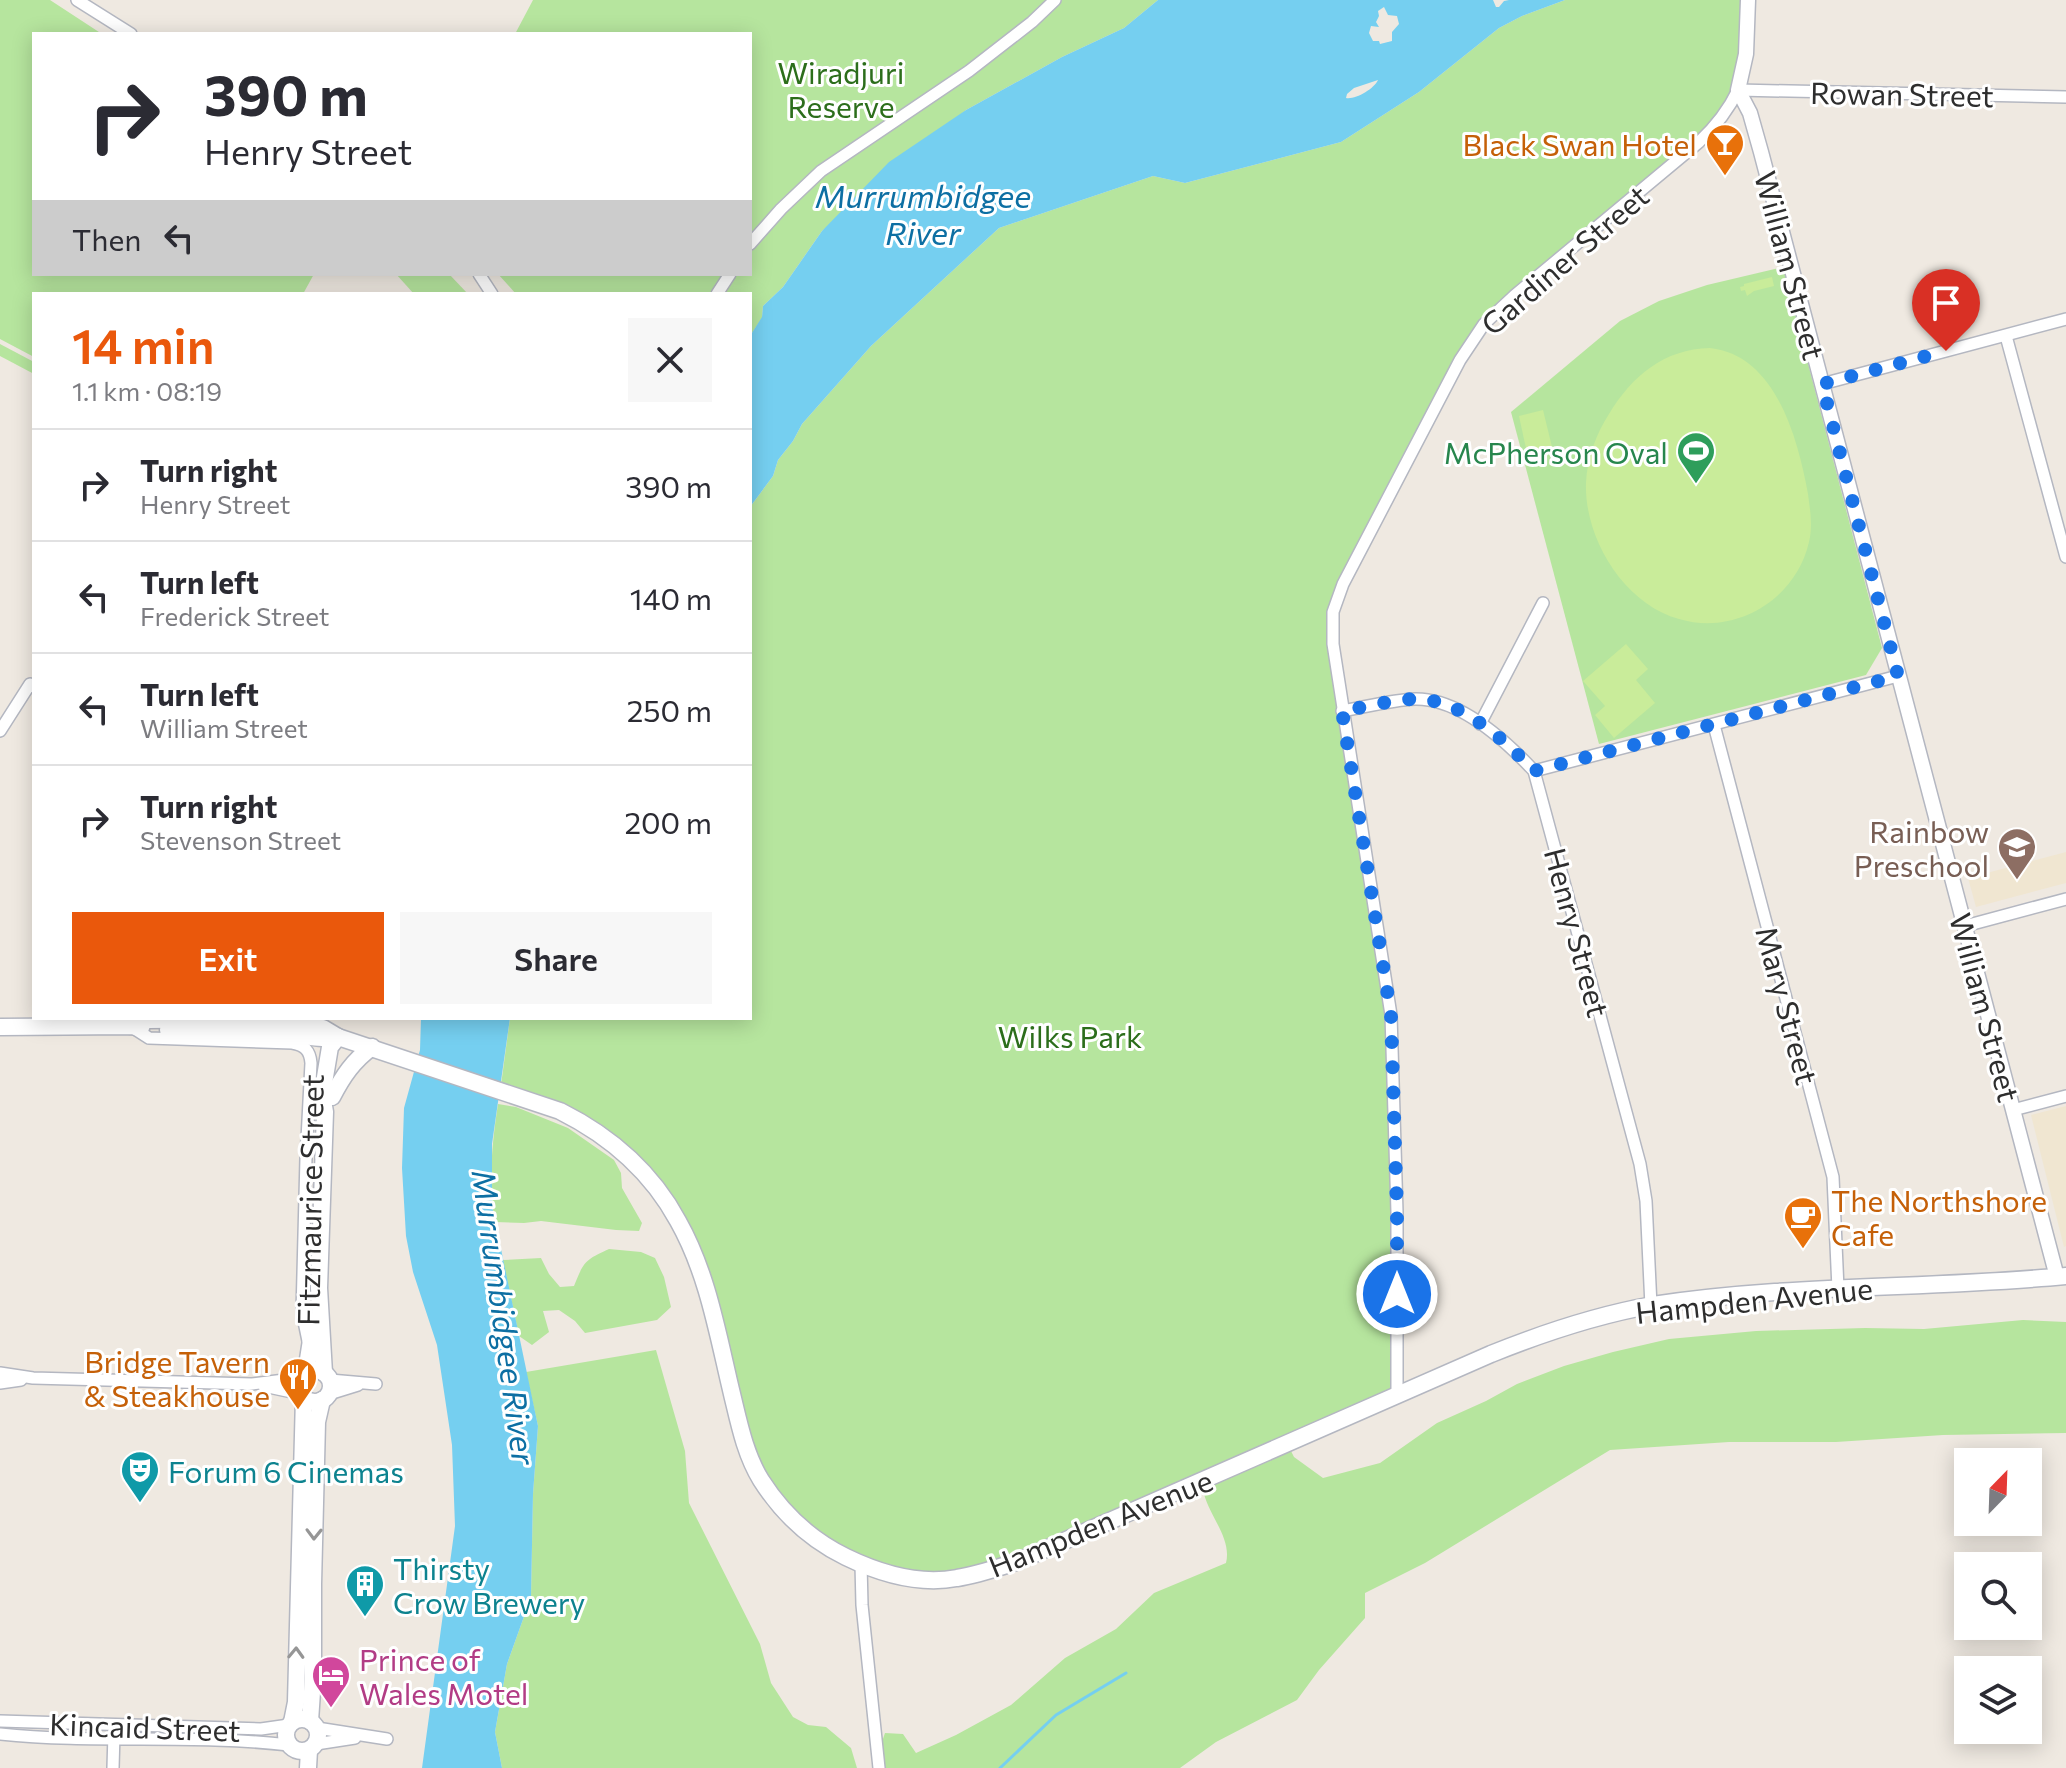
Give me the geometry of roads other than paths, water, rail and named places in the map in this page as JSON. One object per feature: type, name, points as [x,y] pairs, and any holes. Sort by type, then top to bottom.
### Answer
[{"type":"main road","name":"Hampden Avenue","points":[[262,1020],[323,1028],[338,1037],[568,1115],[611,1142],[657,1187],[684,1231],[710,1299],[739,1424],[760,1479],[802,1529],[829,1549],[891,1575],[955,1579],[1028,1557],[1538,1335],[1587,1320],[1651,1306],[1736,1295],[2062,1277]]},
{"type":"main road","name":"Hampden Avenue","points":[[0,1027],[131,1022]]},
{"type":"main road","name":"Fitzmaurice Street","points":[[308,1768],[305,1739],[313,1677],[306,1583],[303,1385],[319,1288],[329,1104],[322,1095],[330,1047],[338,1037]]},
{"type":"main road","points":[[329,1104],[346,1071],[358,1057],[378,1049]]},
{"type":"main road","name":"Fitzmaurice Street","points":[[305,1739],[286,1733],[296,1702],[317,1422],[326,1387],[319,1288]]},
{"type":"main road","points":[[315,1370],[326,1387],[312,1402],[303,1385],[315,1370]]},
{"type":"main road","points":[[290,1724],[301,1719],[305,1739]]},
{"type":"main road","name":"Fitzmaurice Street","points":[[294,1768],[305,1739]]},
{"type":"street","points":[[77,0],[128,32]]},
{"type":"street","points":[[752,242],[821,171],[960,77],[1032,22],[1055,0]]},
{"type":"street","name":"Gardiner Street","points":[[1397,1395],[1391,1015],[1342,711],[1332,628],[1333,612],[1337,598],[1472,340],[1498,309],[1699,142],[1729,109],[1738,90],[1746,54],[1748,0]]},
{"type":"street","name":"Rowan Street","points":[[1738,90],[2066,97]]},
{"type":"street","name":"William Street","points":[[1738,90],[1750,113],[1761,152],[2013,1110],[2062,1277]]},
{"type":"street","points":[[1822,384],[2066,319]]},
{"type":"street","points":[[2006,336],[2066,557]]},
{"type":"street","points":[[1480,724],[1543,603]]},
{"type":"street","points":[[1534,771],[1898,676]]},
{"type":"street","points":[[0,731],[30,684],[32,686]]},
{"type":"street","name":"Henry Street","points":[[1342,711],[1417,699],[1442,704],[1499,736],[1534,771],[1640,1164],[1646,1201],[1651,1306]]},
{"type":"street","name":"Mary Street","points":[[1714,725],[1831,1168],[1835,1195],[1838,1289]]},
{"type":"street","points":[[1965,926],[2066,899]]},
{"type":"street","name":"Fitzmaurice Street","points":[[131,1022],[149,1038],[292,1043],[308,1051],[311,1063],[302,1312],[310,1349]]},
{"type":"street","points":[[2013,1110],[2066,1096]]},
{"type":"street","points":[[0,1373],[33,1378],[303,1385]]},
{"type":"street","points":[[0,1383],[33,1378]]},
{"type":"street","points":[[326,1387],[371,1383]]},
{"type":"street","points":[[861,1564],[862,1605],[879,1768]]},
{"type":"street","name":"Kincaid Street","points":[[0,1721],[261,1729],[290,1724]]},
{"type":"street","points":[[113,1768],[115,1725]]},
{"type":"street","name":"Kincaid Street","points":[[0,1734],[114,1739],[387,1739]]},
{"type":"water","points":[[1158,0],[1493,0],[1499,7],[1509,0],[1565,0],[1499,28],[1419,92],[1341,142],[1185,183],[1153,176],[999,228],[871,346],[802,424],[778,460],[773,476],[752,504],[752,333],[762,317],[763,306],[783,287],[822,231],[889,162],[966,110],[1062,57],[1124,28]],"holes":[[[1384,7],[1388,15],[1397,16],[1399,24],[1392,32],[1392,41],[1380,44],[1373,41],[1369,33],[1371,26],[1379,27],[1376,22],[1378,11]],[[1378,80],[1364,93],[1346,98],[1354,88]]]},
{"type":"water","name":"Murrumbidgee River","points":[[421,1020],[510,1020],[492,1144],[492,1206],[538,1426],[531,1597],[507,1664],[495,1732],[502,1768],[422,1768],[455,1526],[452,1445],[437,1345],[413,1272],[406,1236],[402,1168],[404,1108],[420,1050]]},
{"type":"waterway","points":[[1000,1768],[1056,1715],[1126,1673]]},
{"type":"place","name":"Black Swan Hotel","points":[[1725,177]]},
{"type":"place","name":"McPherson Oval","points":[[1696,485]]},
{"type":"place","name":"Rainbow Preschool","points":[[2017,881]]},
{"type":"place","name":"The Northshore Cafe","points":[[1803,1250]]},
{"type":"place","name":"Bridge Tavern & Steakhouse","points":[[298,1411]]},
{"type":"place","name":"Forum 6 Cinemas","points":[[140,1504]]},
{"type":"place","name":"Thirsty Crow Brewery","points":[[365,1618]]},
{"type":"place","name":"Prince of Wales Motel","points":[[331,1709]]},
{"type":"park label","name":"Wiradjuri Reserve","points":[[841,88]]},
{"type":"park label","name":"Wilks Park","points":[[1070,1035]]}]
